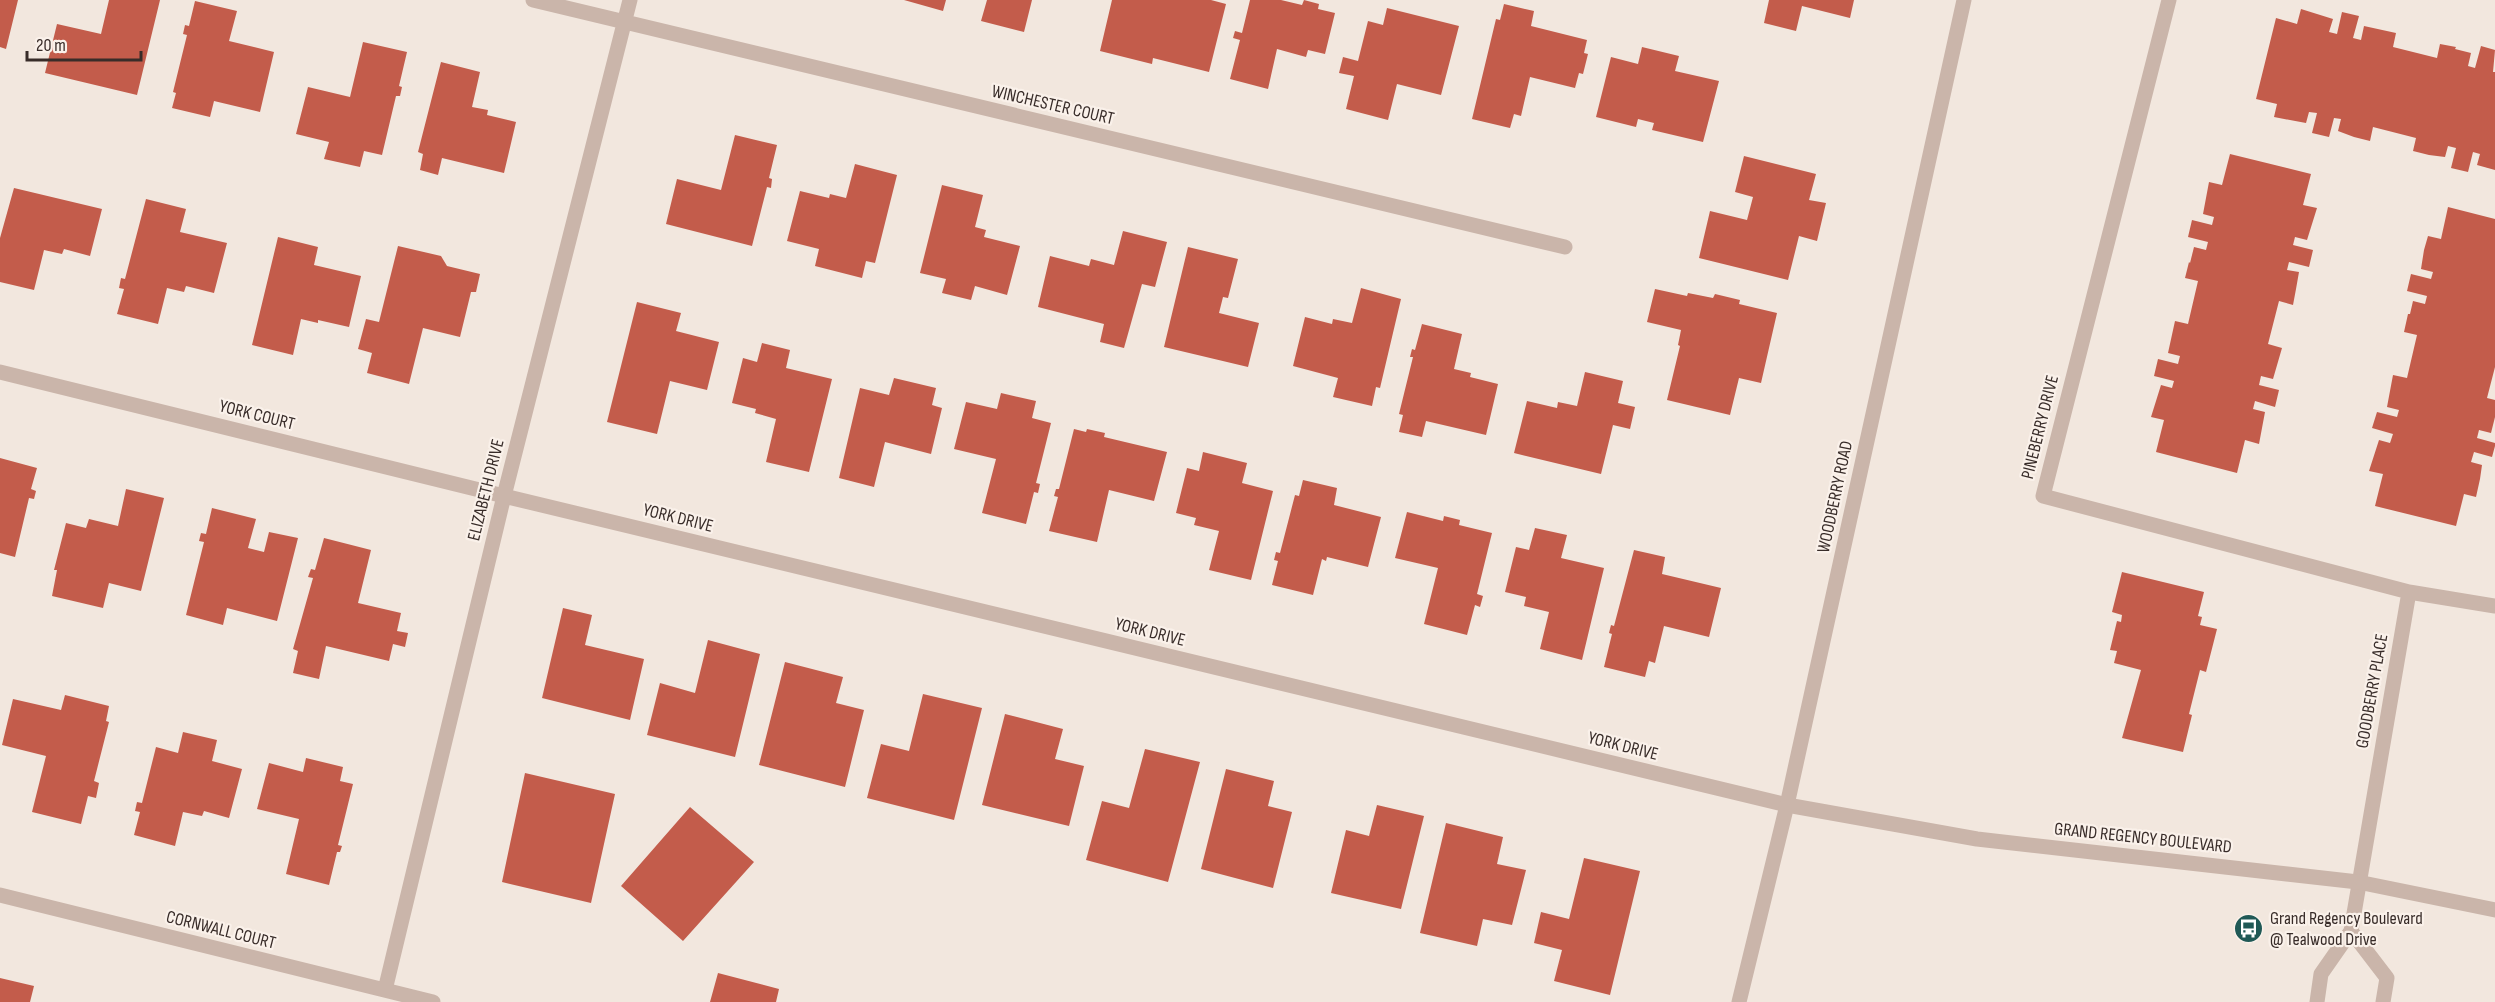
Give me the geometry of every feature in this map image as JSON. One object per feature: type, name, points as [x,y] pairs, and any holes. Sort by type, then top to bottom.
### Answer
[{"type":"street","name":"WINCHESTER COURT","points":[[533,0],[1564,247]]},
{"type":"street","name":"ELIZABETH DRIVE","points":[[385,990],[504,496],[630,0]]},
{"type":"street","name":"WOODBERRY ROAD","points":[[1739,1002],[1787,805],[1964,0]]},
{"type":"street","name":"PINEBERRY DRIVE","points":[[2169,0],[2043,496],[2409,592]]},
{"type":"street","name":"YORK COURT","points":[[0,372],[504,496]]},
{"type":"street","name":"YORK DRIVE","points":[[504,496],[1787,805]]},
{"type":"street","points":[[2409,592],[2495,606]]},
{"type":"street","name":"GOODBERRY PLACE","points":[[2350,931],[2409,592]]},
{"type":"street","name":"GRAND REGENCY BOULEVARD","points":[[1787,805],[1977,839],[2358,882],[2495,910]]},
{"type":"street","name":"CORNWALL COURT","points":[[0,895],[433,1002]]},
{"type":"street","points":[[2317,1002],[2321,974],[2350,931],[2387,978],[2383,1002]]},
{"type":"building","points":[[0,0],[18,0],[6,49],[0,47]]},
{"type":"building","points":[[109,0],[160,0],[137,95],[45,73],[57,24],[101,34]]},
{"type":"building","points":[[904,0],[946,0],[943,11]]},
{"type":"building","points":[[987,0],[1032,0],[1024,32],[981,21]]},
{"type":"building","points":[[1112,0],[1211,0],[1226,4],[1209,72],[1153,58],[1152,64],[1100,51]]},
{"type":"building","points":[[1250,0],[1281,0],[1302,5],[1304,0],[1319,4],[1318,9],[1335,13],[1325,54],[1308,50],[1306,57],[1277,49],[1268,89],[1230,79],[1240,40],[1233,38],[1235,31],[1242,33]]},
{"type":"building","points":[[1769,0],[1854,0],[1850,18],[1802,6],[1796,31],[1764,23]]},
{"type":"building","points":[[195,1],[237,11],[229,41],[274,52],[260,112],[214,101],[210,117],[172,108],[176,93],[173,92],[187,35],[183,34],[185,25],[189,26]]},
{"type":"building","points":[[1504,4],[1534,11],[1531,26],[1587,40],[1584,53],[1588,54],[1583,74],[1579,73],[1575,88],[1530,77],[1521,116],[1514,114],[1510,128],[1472,119],[1496,19],[1500,20]]},
{"type":"building","points":[[1387,8],[1459,26],[1441,95],[1397,84],[1388,120],[1346,109],[1354,76],[1339,73],[1343,57],[1358,61],[1368,21],[1383,25]]},
{"type":"building","points":[[2301,9],[2333,19],[2329,32],[2337,34],[2342,12],[2359,16],[2353,38],[2361,40],[2364,26],[2396,33],[2393,47],[2437,58],[2440,44],[2456,47],[2455,49],[2471,53],[2468,66],[2475,68],[2481,46],[2495,50],[2493,72],[2495,72],[2495,170],[2477,165],[2480,154],[2473,152],[2468,172],[2451,168],[2456,148],[2448,146],[2445,157],[2413,151],[2416,138],[2373,127],[2370,141],[2354,137],[2338,131],[2341,119],[2334,118],[2329,137],[2312,133],[2317,113],[2309,112],[2306,123],[2274,117],[2277,104],[2256,99],[2276,18],[2297,24]]},
{"type":"building","points":[[363,42],[407,52],[399,86],[402,87],[400,96],[396,96],[382,155],[364,151],[360,167],[324,159],[329,142],[296,134],[308,87],[350,97]]},
{"type":"building","points":[[1642,47],[1679,56],[1675,71],[1719,81],[1703,142],[1652,130],[1654,123],[1638,119],[1636,127],[1596,117],[1611,57],[1638,64]]},
{"type":"building","points":[[441,62],[480,72],[472,107],[488,110],[487,115],[516,122],[504,173],[442,158],[438,175],[420,170],[423,154],[418,152]]},
{"type":"building","points":[[735,135],[777,145],[769,178],[772,179],[771,188],[767,187],[752,246],[666,224],[677,179],[721,190]]},
{"type":"building","points":[[2230,154],[2311,174],[2303,205],[2317,208],[2307,240],[2295,237],[2293,245],[2313,250],[2309,267],[2289,262],[2287,270],[2299,272],[2293,305],[2279,301],[2268,344],[2282,348],[2273,379],[2261,376],[2259,385],[2279,390],[2275,407],[2255,401],[2253,409],[2265,412],[2259,444],[2245,440],[2237,473],[2156,452],[2164,420],[2151,417],[2161,385],[2172,388],[2174,381],[2154,376],[2158,359],[2178,364],[2180,356],[2168,353],[2175,321],[2188,324],[2198,281],[2185,278],[2189,262],[2194,247],[2206,250],[2208,242],[2188,237],[2192,220],[2212,225],[2214,217],[2203,214],[2209,182],[2222,185]]},
{"type":"building","points":[[1744,156],[1816,174],[1809,200],[1826,203],[1817,241],[1799,236],[1788,280],[1699,258],[1710,211],[1747,220],[1753,197],[1735,192]]},
{"type":"building","points":[[855,164],[897,175],[875,263],[866,261],[862,278],[815,266],[819,249],[787,241],[800,191],[829,198],[830,194],[846,198]]},
{"type":"building","points":[[942,185],[983,195],[975,227],[986,230],[984,237],[1020,246],[1007,295],[975,286],[971,300],[942,293],[946,279],[920,273]]},
{"type":"building","points":[[14,188],[102,209],[90,256],[64,249],[62,254],[44,250],[34,290],[0,282],[0,238]]},
{"type":"building","points":[[146,199],[186,209],[180,232],[227,243],[214,293],[186,286],[184,292],[167,288],[158,324],[117,314],[124,289],[119,288],[121,278],[125,279]]},
{"type":"building","points":[[2448,207],[2495,219],[2495,367],[2487,398],[2495,400],[2495,417],[2491,433],[2479,430],[2477,438],[2495,443],[2495,446],[2492,457],[2474,452],[2471,462],[2482,465],[2476,497],[2464,494],[2456,526],[2375,506],[2383,474],[2369,471],[2379,440],[2390,443],[2393,434],[2372,428],[2377,412],[2397,417],[2399,410],[2387,407],[2393,375],[2407,378],[2417,335],[2404,332],[2408,314],[2410,314],[2413,301],[2425,304],[2427,296],[2407,291],[2411,274],[2431,279],[2433,272],[2421,269],[2424,250],[2428,236],[2441,239]]},
{"type":"building","points":[[1123,231],[1167,242],[1155,287],[1142,284],[1124,348],[1100,342],[1104,324],[1038,307],[1050,256],[1089,266],[1091,259],[1114,265]]},
{"type":"building","points":[[278,237],[318,247],[314,265],[361,276],[349,327],[318,320],[318,323],[301,319],[293,355],[252,345]]},
{"type":"building","points":[[398,246],[441,256],[447,266],[480,274],[476,292],[471,292],[460,337],[423,328],[409,384],[367,373],[372,353],[358,349],[366,319],[379,322]]},
{"type":"building","points":[[1188,247],[1238,259],[1228,298],[1223,297],[1219,313],[1259,323],[1248,367],[1164,347]]},
{"type":"building","points":[[1361,288],[1401,299],[1380,388],[1376,387],[1372,406],[1333,397],[1338,378],[1293,366],[1305,317],[1332,324],[1333,319],[1352,323]]},
{"type":"building","points":[[1655,289],[1687,296],[1688,293],[1713,298],[1715,294],[1740,300],[1739,304],[1777,313],[1761,383],[1739,378],[1730,415],[1667,400],[1680,346],[1678,345],[1681,330],[1647,322]]},
{"type":"building","points":[[637,302],[681,313],[676,331],[719,342],[707,390],[670,381],[657,434],[607,422]]},
{"type":"building","points":[[1422,324],[1462,334],[1454,369],[1471,373],[1470,377],[1498,384],[1486,435],[1426,421],[1422,437],[1399,432],[1403,415],[1399,414],[1413,357],[1410,357],[1412,349],[1415,350]]},
{"type":"building","points":[[762,343],[790,350],[786,368],[832,379],[809,472],[766,462],[776,419],[755,413],[756,409],[732,403],[743,358],[757,362]]},
{"type":"building","points":[[1585,372],[1623,381],[1618,403],[1635,407],[1630,429],[1613,425],[1601,474],[1514,453],[1527,401],[1557,408],[1558,402],[1577,406]]},
{"type":"building","points":[[894,378],[936,388],[932,405],[942,408],[931,454],[885,442],[874,487],[839,478],[860,388],[889,395]]},
{"type":"building","points":[[1001,393],[1036,401],[1032,418],[1051,423],[1036,483],[1040,484],[1038,493],[1034,492],[1026,524],[982,513],[996,459],[954,449],[966,402],[997,409]]},
{"type":"building","points":[[1074,429],[1105,433],[1104,437],[1167,452],[1154,501],[1109,490],[1097,542],[1049,531],[1058,497],[1054,496],[1056,489],[1059,489]]},
{"type":"building","points":[[1203,452],[1247,463],[1242,483],[1273,491],[1251,580],[1209,570],[1219,531],[1194,525],[1196,518],[1176,513],[1187,468],[1199,471]]},
{"type":"building","points":[[0,458],[37,468],[31,489],[36,491],[34,499],[29,498],[15,557],[0,553]]},
{"type":"building","points":[[1303,480],[1337,488],[1334,505],[1381,517],[1368,567],[1327,557],[1326,561],[1322,559],[1313,595],[1272,585],[1278,561],[1274,560],[1276,552],[1280,553],[1295,495],[1299,496]]},
{"type":"building","points":[[126,489],[164,498],[141,591],[109,583],[103,608],[52,596],[57,570],[54,570],[66,523],[86,528],[89,519],[118,526]]},
{"type":"building","points":[[212,508],[256,519],[248,548],[264,552],[269,532],[298,538],[277,621],[227,608],[223,625],[186,615],[204,542],[199,541],[201,533],[206,534]]},
{"type":"building","points":[[1407,512],[1443,521],[1444,516],[1460,520],[1459,525],[1492,533],[1477,594],[1483,596],[1480,607],[1475,605],[1467,635],[1424,624],[1438,568],[1395,558]]},
{"type":"building","points":[[1535,528],[1567,535],[1561,558],[1604,568],[1582,660],[1540,649],[1549,612],[1524,606],[1526,597],[1505,592],[1516,547],[1529,550]]},
{"type":"building","points":[[324,538],[371,550],[358,603],[401,613],[397,631],[408,633],[405,647],[393,644],[389,661],[326,646],[319,679],[293,673],[298,651],[293,649],[313,578],[308,577],[311,569],[315,570]]},
{"type":"building","points":[[1634,550],[1665,557],[1662,574],[1721,588],[1709,637],[1664,626],[1655,663],[1649,661],[1645,677],[1604,667],[1612,634],[1609,633],[1611,625],[1614,626]]},
{"type":"building","points":[[2122,572],[2204,592],[2198,616],[2202,617],[2200,625],[2217,629],[2206,672],[2200,670],[2189,714],[2192,715],[2183,752],[2122,738],[2141,670],[2114,663],[2117,651],[2110,650],[2117,621],[2121,622],[2122,615],[2112,612]]},
{"type":"building","points":[[563,608],[592,615],[585,645],[644,659],[630,720],[542,698]]},
{"type":"building","points":[[708,640],[760,654],[735,757],[647,735],[660,683],[695,693]]},
{"type":"building","points":[[785,662],[843,677],[836,703],[864,710],[845,787],[759,765]]},
{"type":"building","points":[[923,694],[982,708],[954,820],[867,798],[881,744],[909,751]]},
{"type":"building","points":[[65,695],[109,706],[106,721],[109,722],[94,781],[99,783],[96,798],[88,796],[81,824],[32,812],[46,756],[2,745],[13,699],[61,710]]},
{"type":"building","points":[[1005,714],[1063,729],[1055,759],[1084,766],[1069,826],[982,805]]},
{"type":"building","points":[[183,732],[217,740],[212,761],[242,769],[229,818],[204,811],[202,816],[183,812],[175,846],[134,835],[140,812],[135,811],[137,802],[142,803],[156,747],[178,753]]},
{"type":"building","points":[[1145,749],[1200,762],[1168,882],[1086,860],[1102,801],[1129,808]]},
{"type":"building","points":[[306,758],[343,767],[340,781],[353,784],[338,845],[342,846],[340,852],[337,852],[329,885],[286,874],[299,819],[257,809],[269,763],[303,772]]},
{"type":"building","points":[[1226,769],[1274,781],[1268,806],[1292,812],[1273,888],[1201,869]]},
{"type":"building","points":[[525,773],[615,794],[591,903],[502,882]]},
{"type":"building","points":[[1377,805],[1424,816],[1401,909],[1331,893],[1346,830],[1369,836]]},
{"type":"building","points":[[690,807],[754,862],[683,941],[621,886]]},
{"type":"building","points":[[1446,823],[1503,837],[1497,864],[1526,870],[1512,925],[1483,919],[1477,946],[1420,933]]},
{"type":"building","points":[[1584,858],[1640,871],[1610,995],[1554,981],[1562,950],[1534,943],[1541,912],[1569,919]]},
{"type":"building","points":[[718,973],[779,989],[776,1002],[710,1002]]},
{"type":"building","points":[[0,978],[34,986],[30,1002],[0,1002]]},
{"type":"place","name":"Grand Regency Boulevard @ Tealwood Drive","points":[[2249,928]]}]
